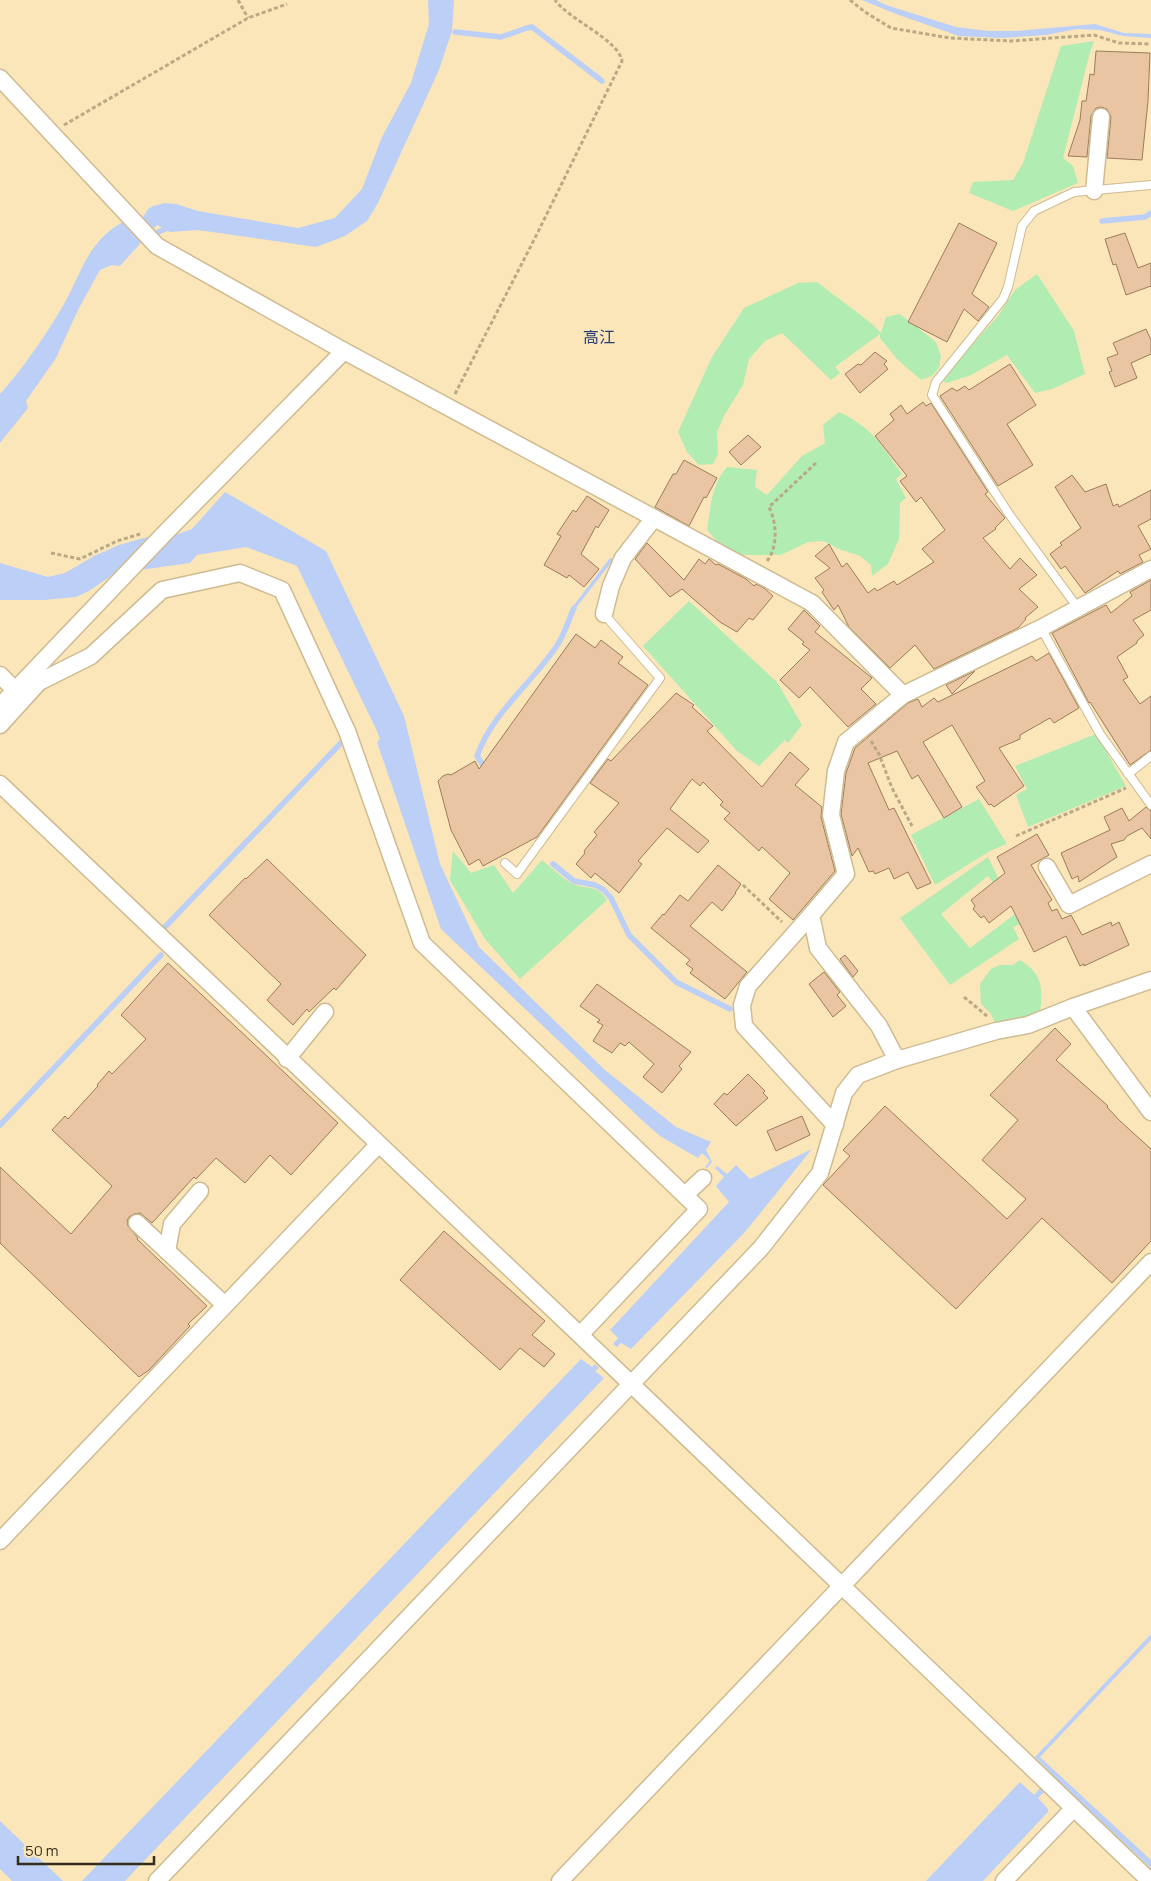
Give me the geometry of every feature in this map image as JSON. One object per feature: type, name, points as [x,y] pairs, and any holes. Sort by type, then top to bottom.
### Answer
[{"type":"street","points":[[0,78],[157,246],[344,351],[812,603],[903,695]]},
{"type":"street","points":[[1094,191],[1101,117]]},
{"type":"street","points":[[0,706],[166,532],[344,351]]},
{"type":"street","points":[[604,614],[611,586],[623,558],[654,518]]},
{"type":"street","points":[[835,1125],[744,1026],[742,1005],[748,986],[846,874],[831,815],[836,771],[846,742],[903,695],[1042,628],[1151,569]]},
{"type":"street","points":[[0,725],[38,682],[91,656],[162,590],[240,573],[282,590],[348,730],[422,944],[699,1209],[580,1335]]},
{"type":"street","points":[[0,675],[15,690]]},
{"type":"street","points":[[0,784],[580,1335],[1150,1881]]},
{"type":"street","points":[[1048,867],[1069,905],[1151,864]]},
{"type":"street","points":[[811,915],[818,948],[879,1026],[898,1060]]},
{"type":"street","points":[[157,1881],[761,1248],[820,1173],[844,1093],[858,1075],[898,1060],[996,1031],[1028,1025],[1151,980]]},
{"type":"street","points":[[1073,1007],[1151,1112]]},
{"type":"street","points":[[287,1058],[325,1012]]},
{"type":"street","points":[[0,1541],[378,1145]]},
{"type":"street","points":[[684,1196],[703,1178]]},
{"type":"street","points":[[167,1251],[172,1224],[200,1191]]},
{"type":"street","points":[[137,1224],[225,1305]]},
{"type":"street","points":[[560,1881],[1151,1262]]},
{"type":"street","points":[[1004,1881],[1073,1809]]},
{"type":"lane","points":[[1078,608],[1010,514],[932,395],[936,382],[1003,299],[1008,288],[1022,226],[1034,211],[1074,192],[1151,185]]},
{"type":"lane","points":[[505,863],[517,874],[660,678],[604,614]]},
{"type":"lane","points":[[1042,628],[1100,734],[1151,805]]},
{"type":"lane","points":[[1128,774],[1151,756]]},
{"type":"path","points":[[238,0],[248,18]]},
{"type":"path","points":[[449,407],[622,61],[621,56],[614,47],[563,9],[555,0]]},
{"type":"path","points":[[850,0],[891,28],[950,38],[1011,41],[1094,35],[1118,43],[1151,44]]},
{"type":"path","points":[[51,133],[248,18],[287,4]]},
{"type":"path","points":[[757,573],[771,555],[774,541],[772,514],[769,507],[816,463]]},
{"type":"path","points":[[51,554],[80,559],[117,541],[151,531],[166,532]]},
{"type":"path","points":[[863,727],[879,754],[892,788],[912,826]]},
{"type":"path","points":[[1016,836],[1135,784]]},
{"type":"path","points":[[743,885],[795,933]]},
{"type":"path","points":[[964,997],[992,1021],[996,1031]]},
{"type":"green space","points":[[1094,41],[1063,158],[1073,166],[1078,183],[1013,211],[969,193],[973,182],[1013,180],[1023,163],[1061,46]]},
{"type":"green space","points":[[1037,274],[1074,331],[1085,374],[1052,389],[1035,393],[1007,355],[971,375],[947,383],[941,380],[998,316],[1015,290]]},
{"type":"green space","points":[[817,282],[871,323],[881,333],[886,317],[900,314],[936,342],[941,356],[939,368],[932,376],[921,380],[897,359],[880,338],[880,334],[835,367],[840,373],[831,380],[782,333],[765,341],[749,359],[743,385],[725,414],[717,432],[718,454],[713,464],[699,465],[687,452],[678,432],[712,357],[744,308],[798,283]]},
{"type":"green space","points":[[839,412],[868,431],[882,446],[902,474],[896,479],[906,498],[900,503],[899,539],[888,564],[872,576],[871,565],[860,556],[823,541],[808,542],[781,555],[743,555],[723,548],[707,530],[715,488],[727,467],[757,470],[755,487],[767,495],[802,456],[825,443],[823,425]]},
{"type":"green space","points":[[689,601],[777,682],[802,725],[788,743],[785,740],[759,766],[737,751],[643,646]]},
{"type":"green space","points":[[1096,734],[1126,786],[1028,827],[1016,795],[1027,789],[1015,766]]},
{"type":"green space","points":[[979,799],[1007,844],[990,851],[935,885],[911,835]]},
{"type":"green space","points":[[453,851],[471,873],[494,865],[513,893],[542,860],[569,882],[578,886],[596,889],[607,900],[520,979],[485,939],[450,880]]},
{"type":"green space","points":[[988,857],[1015,912],[988,876],[941,914],[970,948],[1015,914],[1020,924],[1013,927],[1019,939],[950,985],[900,918]]},
{"type":"green space","points":[[1020,960],[1034,971],[1038,977],[1041,991],[1040,1016],[997,1028],[991,1014],[981,1004],[980,984],[991,969],[1000,965],[1013,965]]},
{"type":"water","points":[[428,0],[454,0],[452,31],[439,70],[378,203],[367,221],[345,236],[316,247],[198,230],[170,232],[157,225],[120,266],[112,265],[100,270],[79,308],[56,358],[26,401],[28,408],[0,443],[0,394],[50,328],[87,258],[102,238],[111,230],[123,222],[131,228],[142,219],[148,209],[165,203],[176,204],[198,211],[298,228],[335,218],[362,189],[382,137],[411,83],[429,24]]},
{"type":"water","points":[[862,0],[876,0],[886,5],[956,27],[988,31],[1016,31],[1095,24],[1124,33],[1151,34],[1151,38],[1123,36],[1100,30],[1077,29],[1046,35],[1002,38],[959,36]]},
{"type":"water","points":[[225,492],[326,551],[404,716],[440,864],[479,947],[605,1070],[676,1127],[711,1142],[706,1150],[712,1162],[707,1168],[705,1167],[710,1161],[702,1153],[698,1158],[660,1136],[644,1122],[441,929],[377,742],[380,739],[377,731],[297,566],[246,547],[197,555],[190,563],[111,576],[89,591],[76,597],[44,600],[0,600],[0,563],[48,577],[65,573],[94,556],[119,545],[147,537],[172,536],[192,529]]},
{"type":"water","points":[[610,558],[614,559],[575,609],[574,605]]},
{"type":"water","points":[[812,1149],[745,1232],[631,1349],[621,1343],[617,1347],[613,1344],[618,1338],[610,1330],[729,1202],[716,1186],[724,1177],[715,1168],[717,1166],[727,1174],[736,1165],[750,1179]]},
{"type":"water","points":[[581,1359],[592,1367],[595,1364],[599,1368],[595,1371],[604,1378],[125,1881],[82,1881]]},
{"type":"water","points":[[1151,1634],[1151,1640],[1040,1757],[1151,1860],[1151,1868],[1057,1780],[1038,1798],[1048,1809],[1048,1812],[983,1881],[926,1881],[1020,1782],[1034,1795],[1052,1774],[1035,1757]]},
{"type":"water","points":[[0,1821],[63,1881],[12,1881],[0,1869]]},
{"type":"building","points":[[1096,51],[1150,53],[1148,101],[1142,160],[1107,158],[1111,117],[1107,109],[1101,107],[1096,108],[1091,116],[1087,157],[1068,156],[1080,120],[1082,101],[1086,101],[1090,74],[1094,75]]},
{"type":"building","points":[[959,223],[997,243],[972,294],[989,307],[978,321],[964,309],[947,342],[908,322]]},
{"type":"building","points":[[1125,233],[1138,268],[1151,263],[1151,286],[1126,295],[1116,264],[1113,265],[1105,239]]},
{"type":"building","points":[[1146,329],[1151,340],[1151,354],[1131,363],[1137,378],[1115,387],[1109,372],[1112,371],[1107,358],[1118,354],[1113,343]]},
{"type":"building","points":[[875,352],[887,361],[884,364],[888,369],[860,393],[845,374],[858,364],[861,365]]},
{"type":"building","points":[[1010,364],[1036,405],[1007,424],[1033,465],[998,486],[940,396],[952,388],[957,391],[965,386],[969,390]]},
{"type":"building","points":[[923,402],[926,406],[931,403],[988,492],[985,494],[1005,518],[996,529],[983,538],[1010,569],[1020,558],[1037,575],[1019,589],[1038,607],[1025,618],[1018,628],[934,669],[915,645],[890,668],[849,627],[838,605],[834,610],[822,592],[824,590],[815,578],[830,568],[815,556],[829,544],[842,567],[847,563],[868,593],[875,588],[877,591],[894,581],[897,585],[934,562],[922,549],[945,530],[921,497],[916,502],[900,481],[907,476],[875,436],[894,420],[890,414],[901,405],[907,414]]},
{"type":"building","points":[[748,435],[761,447],[741,465],[729,452]]},
{"type":"building","points":[[684,460],[717,478],[706,498],[704,497],[689,526],[655,507],[673,474],[676,474]]},
{"type":"building","points":[[1072,475],[1085,492],[1106,484],[1113,506],[1118,504],[1119,507],[1151,490],[1151,519],[1138,526],[1151,549],[1139,555],[1143,562],[1120,574],[1118,571],[1085,593],[1065,566],[1061,569],[1050,554],[1062,545],[1060,543],[1081,528],[1055,487]]},
{"type":"building","points":[[587,496],[609,510],[598,528],[596,526],[581,554],[599,569],[584,587],[569,575],[567,578],[544,565],[561,536],[557,534],[573,510],[576,512]]},
{"type":"building","points":[[647,543],[684,580],[699,559],[705,564],[709,559],[716,565],[718,564],[746,579],[754,586],[756,584],[764,588],[773,596],[753,620],[749,618],[737,632],[720,622],[682,589],[670,597],[635,559]]},
{"type":"building","points":[[1151,580],[1151,610],[1133,620],[1144,635],[1137,643],[1117,657],[1128,677],[1123,680],[1140,704],[1151,696],[1151,750],[1130,765],[1089,703],[1052,633],[1106,605],[1111,613],[1132,596],[1130,592]]},
{"type":"building","points":[[804,610],[820,626],[815,632],[872,678],[861,689],[876,704],[848,727],[810,687],[799,698],[780,680],[810,650],[802,644],[804,642],[788,629]]},
{"type":"building","points":[[576,634],[595,648],[601,640],[623,657],[618,663],[648,685],[537,837],[483,866],[479,859],[469,865],[451,830],[438,781],[443,776],[451,775],[475,761],[479,769]]},
{"type":"building","points":[[1049,653],[1079,708],[1054,723],[1050,718],[1020,735],[1020,739],[999,748],[1024,786],[994,807],[991,804],[989,805],[976,787],[985,781],[952,725],[923,742],[962,807],[944,818],[918,775],[912,779],[897,751],[868,763],[889,810],[894,808],[931,883],[917,889],[908,872],[894,879],[889,868],[875,874],[873,871],[869,872],[858,848],[852,856],[841,814],[846,773],[855,748],[908,703],[918,699],[922,707],[934,698],[938,702],[1032,656],[1036,661]]},
{"type":"building","points":[[975,671],[952,694],[946,685]]},
{"type":"building","points":[[676,693],[694,705],[692,707],[713,726],[707,731],[762,787],[790,752],[809,769],[795,785],[822,807],[821,817],[835,871],[793,920],[769,899],[790,873],[762,847],[759,851],[724,819],[730,813],[720,805],[723,802],[703,782],[700,786],[692,779],[670,809],[709,841],[698,853],[667,828],[638,861],[642,864],[619,893],[595,873],[591,878],[576,864],[597,835],[594,832],[619,803],[590,783],[608,759],[611,761]]},
{"type":"building","points":[[1146,807],[1151,811],[1151,839],[1142,828],[1127,836],[1124,840],[1111,844],[1117,857],[1079,882],[1078,876],[1072,879],[1061,853],[1110,830],[1104,817],[1122,808],[1129,821]]},
{"type":"building","points":[[1037,834],[1049,855],[1031,865],[1052,900],[1048,903],[1052,911],[1057,909],[1062,919],[1071,915],[1082,935],[1111,922],[1112,926],[1119,922],[1129,945],[1084,966],[1084,964],[1080,966],[1066,936],[1034,952],[1011,906],[989,923],[984,916],[981,918],[973,909],[975,906],[971,900],[1005,873],[997,857]]},
{"type":"building","points":[[267,859],[366,955],[336,990],[334,988],[309,1012],[307,1009],[293,1025],[267,1000],[281,984],[209,915],[245,878]]},
{"type":"building","points":[[718,865],[741,884],[722,911],[712,902],[690,926],[747,972],[725,999],[690,973],[693,969],[686,964],[690,960],[651,928],[680,895],[688,901]]},
{"type":"building","points":[[845,955],[858,971],[853,977],[840,959]]},
{"type":"building","points":[[168,963],[338,1123],[291,1175],[270,1155],[245,1183],[216,1158],[196,1179],[194,1177],[152,1223],[140,1213],[129,1217],[127,1221],[128,1226],[137,1239],[207,1306],[188,1324],[190,1326],[149,1370],[139,1377],[0,1243],[0,1167],[71,1234],[112,1186],[52,1130],[65,1116],[68,1119],[109,1071],[112,1074],[146,1039],[121,1015]]},
{"type":"building","points":[[824,972],[840,992],[837,995],[846,1006],[833,1017],[809,984]]},
{"type":"building","points":[[597,984],[691,1052],[679,1066],[682,1069],[662,1093],[643,1077],[654,1064],[629,1042],[625,1046],[620,1043],[612,1053],[593,1041],[603,1025],[597,1022],[600,1020],[580,1006]]},
{"type":"building","points":[[1055,1028],[1071,1044],[1056,1060],[1108,1106],[1120,1121],[1151,1149],[1151,1241],[1112,1283],[1042,1218],[956,1309],[823,1185],[850,1156],[843,1150],[885,1106],[1007,1219],[1026,1199],[982,1160],[1018,1120],[990,1095]]},
{"type":"building","points":[[748,1074],[765,1091],[763,1093],[768,1098],[736,1126],[714,1104],[724,1093],[727,1095]]},
{"type":"building","points":[[802,1116],[810,1135],[776,1151],[767,1131]]},
{"type":"building","points":[[444,1231],[545,1321],[532,1335],[555,1354],[544,1367],[520,1348],[500,1370],[400,1280]]},
{"type":"waterway","points":[[455,32],[501,37],[532,27],[602,81]]},
{"type":"waterway","points":[[1102,221],[1145,217],[1151,213]]},
{"type":"waterway","points":[[151,235],[170,227]]},
{"type":"waterway","points":[[486,770],[477,756],[484,740],[502,712],[559,643],[574,608]]},
{"type":"waterway","points":[[164,928],[341,743]]},
{"type":"waterway","points":[[553,864],[574,881],[595,885],[604,890],[611,898],[629,935],[676,982],[730,1009]]},
{"type":"waterway","points":[[0,1125],[161,955]]},
{"type":"district","name":"高江","points":[[599,337]]}]
